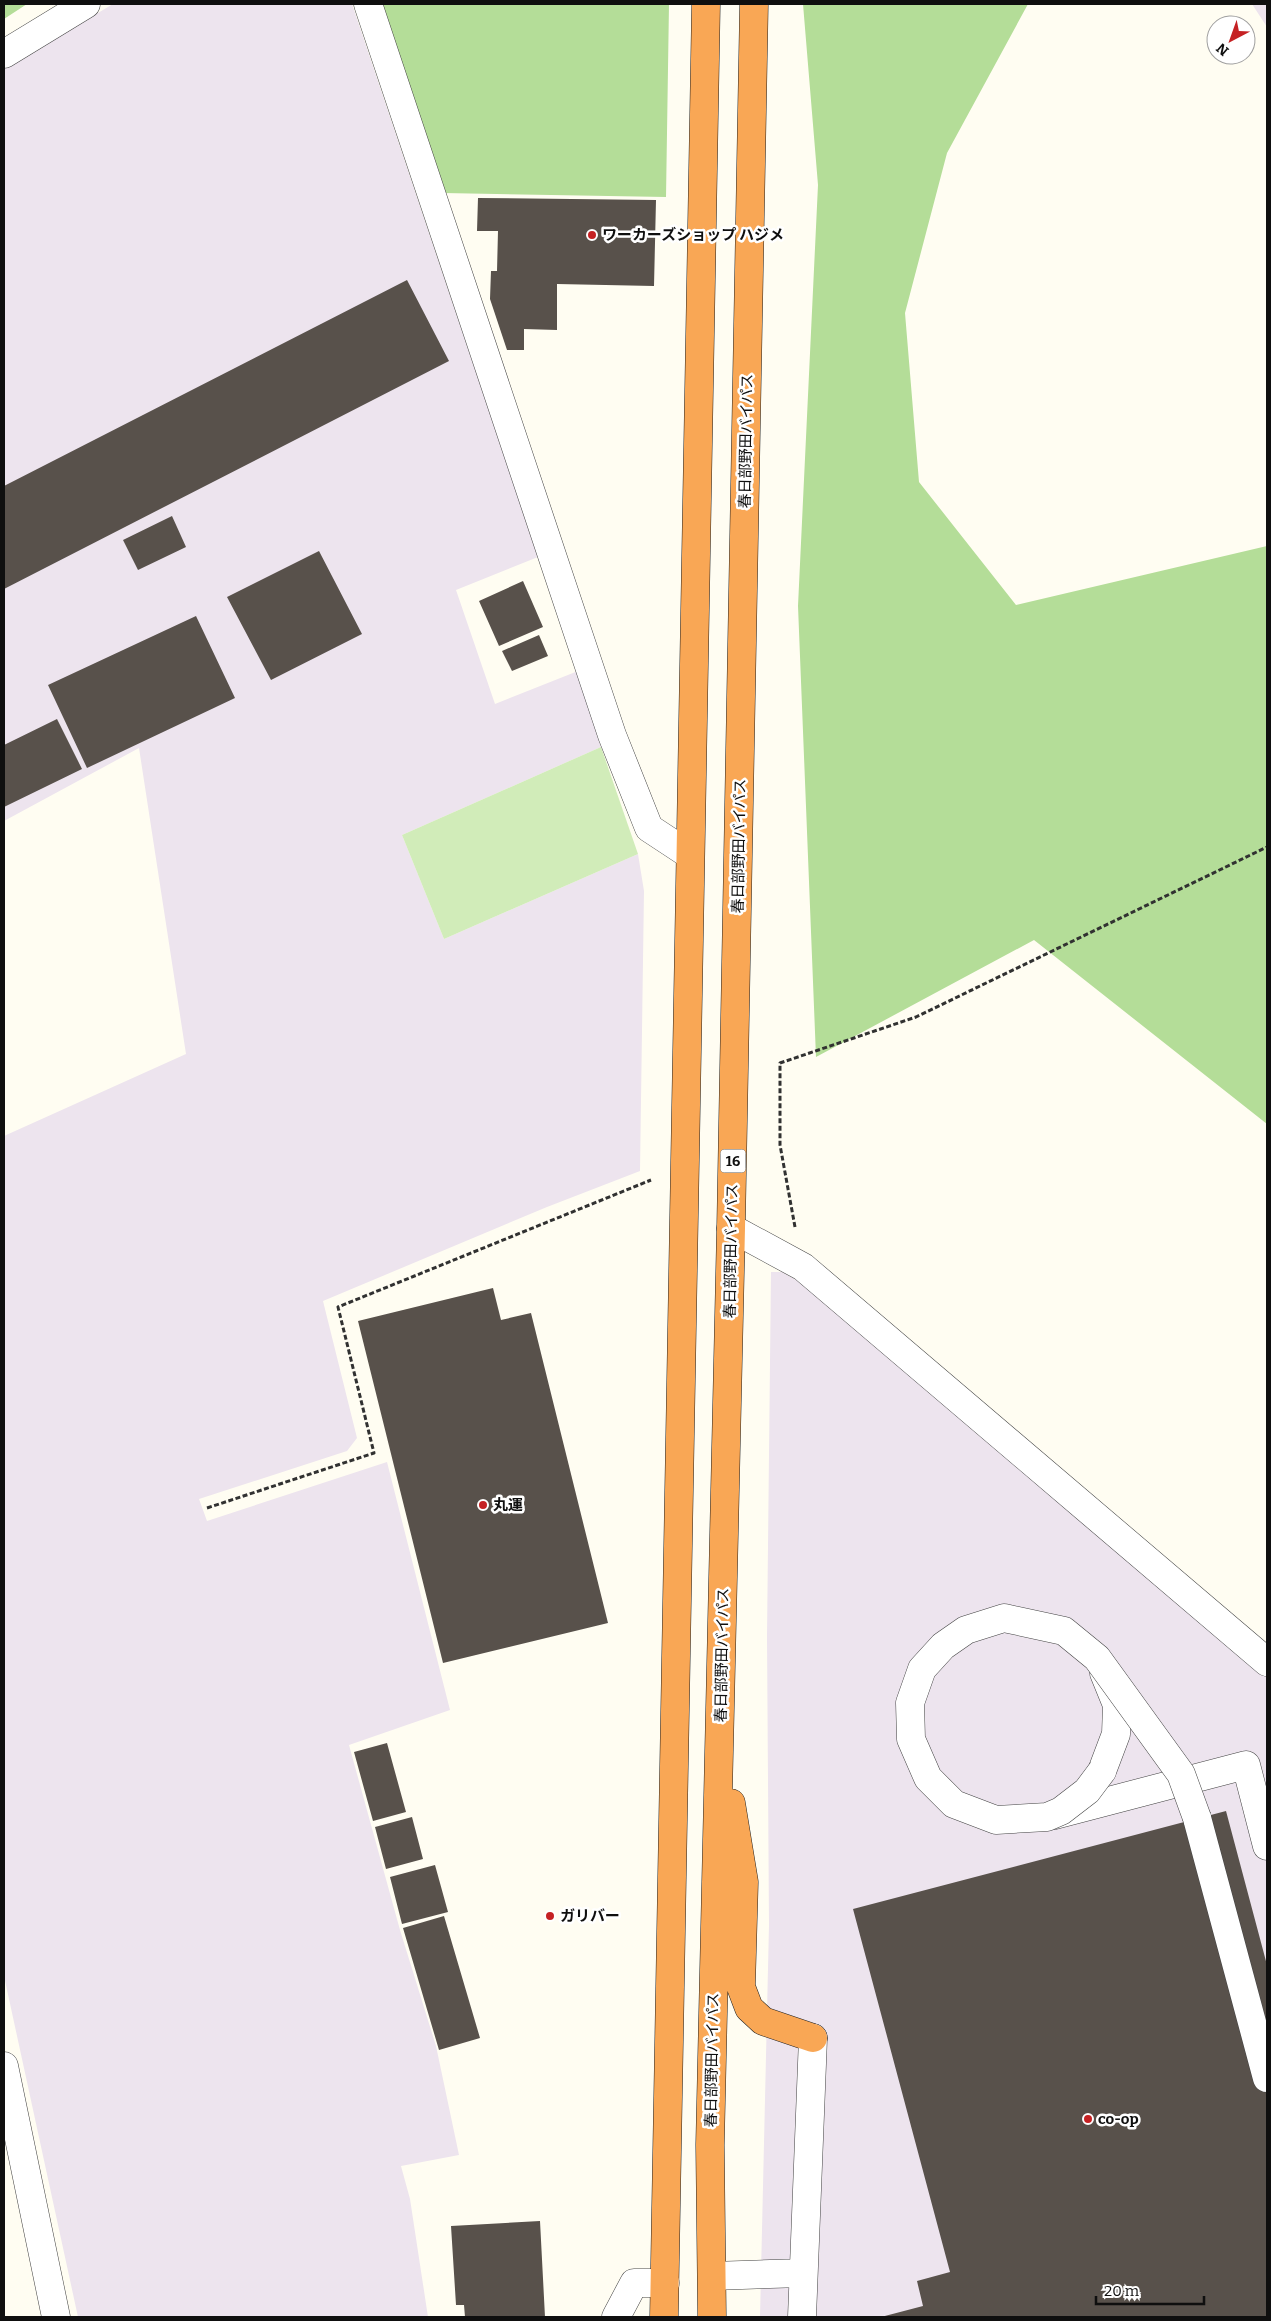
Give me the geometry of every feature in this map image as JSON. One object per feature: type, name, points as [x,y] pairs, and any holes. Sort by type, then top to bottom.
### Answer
[{"type":"highway","points":[[664,2317],[706,4]]},
{"type":"highway","name":"春日部野田バイパス","points":[[712,2317],[710,2145],[731,1228],[754,4]]},
{"type":"highway","points":[[720,1738],[744,1882],[741,1987],[749,2008],[762,2021],[813,2038]]},
{"type":"street","points":[[4,54],[86,4]]},
{"type":"street","points":[[368,4],[612,735],[649,828],[690,855]]},
{"type":"street","points":[[731,1228],[803,1267],[1267,1662]]},
{"type":"street","points":[[1267,1846],[1246,1765],[1157,1789],[1047,1817],[996,1820],[954,1804],[928,1778],[911,1739],[910,1703],[922,1669],[943,1646],[966,1630],[1004,1618],[1064,1631],[1098,1658],[1181,1774],[1197,1818],[1267,2078]]},
{"type":"street","points":[[1047,1817],[1061,1811],[1087,1791],[1102,1771],[1114,1742],[1117,1705],[1098,1658]]},
{"type":"street","points":[[802,2317],[802,2273],[813,2038]]},
{"type":"street","points":[[4,2071],[56,2317]]},
{"type":"street","points":[[712,2276],[802,2273]]},
{"type":"street","points":[[616,2317],[634,2283],[665,2284]]},
{"type":"path","points":[[803,1267],[780,1145],[780,1063],[916,1017],[1267,847]]},
{"type":"path","points":[[207,1508],[374,1452],[338,1307],[684,1166]]},
{"type":"shaded area","points":[[113,4],[352,4],[538,557],[456,590],[495,704],[578,671],[601,747],[402,835],[444,939],[638,854],[644,891],[640,1171],[547,1207],[323,1301],[357,1438],[347,1451],[199,1499],[207,1521],[387,1462],[450,1710],[349,1745],[400,1930],[436,2046],[459,2155],[401,2166],[410,2199],[428,2317],[78,2317],[4,1976],[4,1136],[186,1054],[139,748],[4,821],[4,69]]},
{"type":"shaded area","points":[[1252,4],[1267,4],[1267,27]]},
{"type":"shaded area","points":[[771,1272],[782,1272],[811,1288],[1267,1672],[1267,2317],[760,2317],[769,1925],[767,1637]]},
{"type":"green space","points":[[4,4],[27,4],[4,19]]},
{"type":"green space","points":[[382,4],[669,4],[666,197],[443,193]]},
{"type":"green space","points":[[803,4],[1028,4],[947,153],[905,313],[919,482],[1016,605],[1267,546],[1267,1124],[1034,940],[816,1057],[798,606],[818,185]]},
{"type":"green space","points":[[601,747],[638,854],[444,939],[402,835]]},
{"type":"building","points":[[478,198],[656,200],[654,286],[557,284],[557,330],[524,329],[524,350],[507,350],[490,299],[491,271],[497,271],[498,231],[477,231]]},
{"type":"building","points":[[407,280],[449,361],[4,589],[4,486]]},
{"type":"building","points":[[172,516],[186,547],[138,570],[123,540]]},
{"type":"building","points":[[319,551],[362,634],[271,680],[227,597]]},
{"type":"building","points":[[523,581],[543,627],[499,646],[479,601]]},
{"type":"building","points":[[196,616],[235,698],[87,768],[48,685]]},
{"type":"building","points":[[539,635],[548,656],[512,671],[502,651]]},
{"type":"building","points":[[57,719],[82,769],[4,807],[4,745]]},
{"type":"building","points":[[493,1288],[501,1320],[531,1313],[608,1623],[443,1663],[358,1321]]},
{"type":"building","points":[[387,1743],[406,1812],[373,1821],[354,1752]]},
{"type":"building","name":"co-op","points":[[1226,1811],[1267,1965],[1267,2317],[881,2317],[923,2306],[917,2281],[950,2272],[853,1909]]},
{"type":"building","points":[[412,1817],[423,1859],[386,1869],[375,1827]]},
{"type":"building","points":[[435,1865],[448,1912],[402,1924],[390,1877]]},
{"type":"building","points":[[444,1916],[480,2038],[439,2050],[403,1928]]},
{"type":"building","points":[[540,2221],[545,2317],[465,2317],[464,2305],[456,2305],[451,2226]]},
{"type":"place","name":"ワーカーズショップ ハジメ","points":[[592,235]]},
{"type":"place","name":"丸運","points":[[483,1505]]},
{"type":"place","name":"ガリバー","points":[[550,1916]]},
{"type":"place","name":"co-op","points":[[1088,2119]]}]
